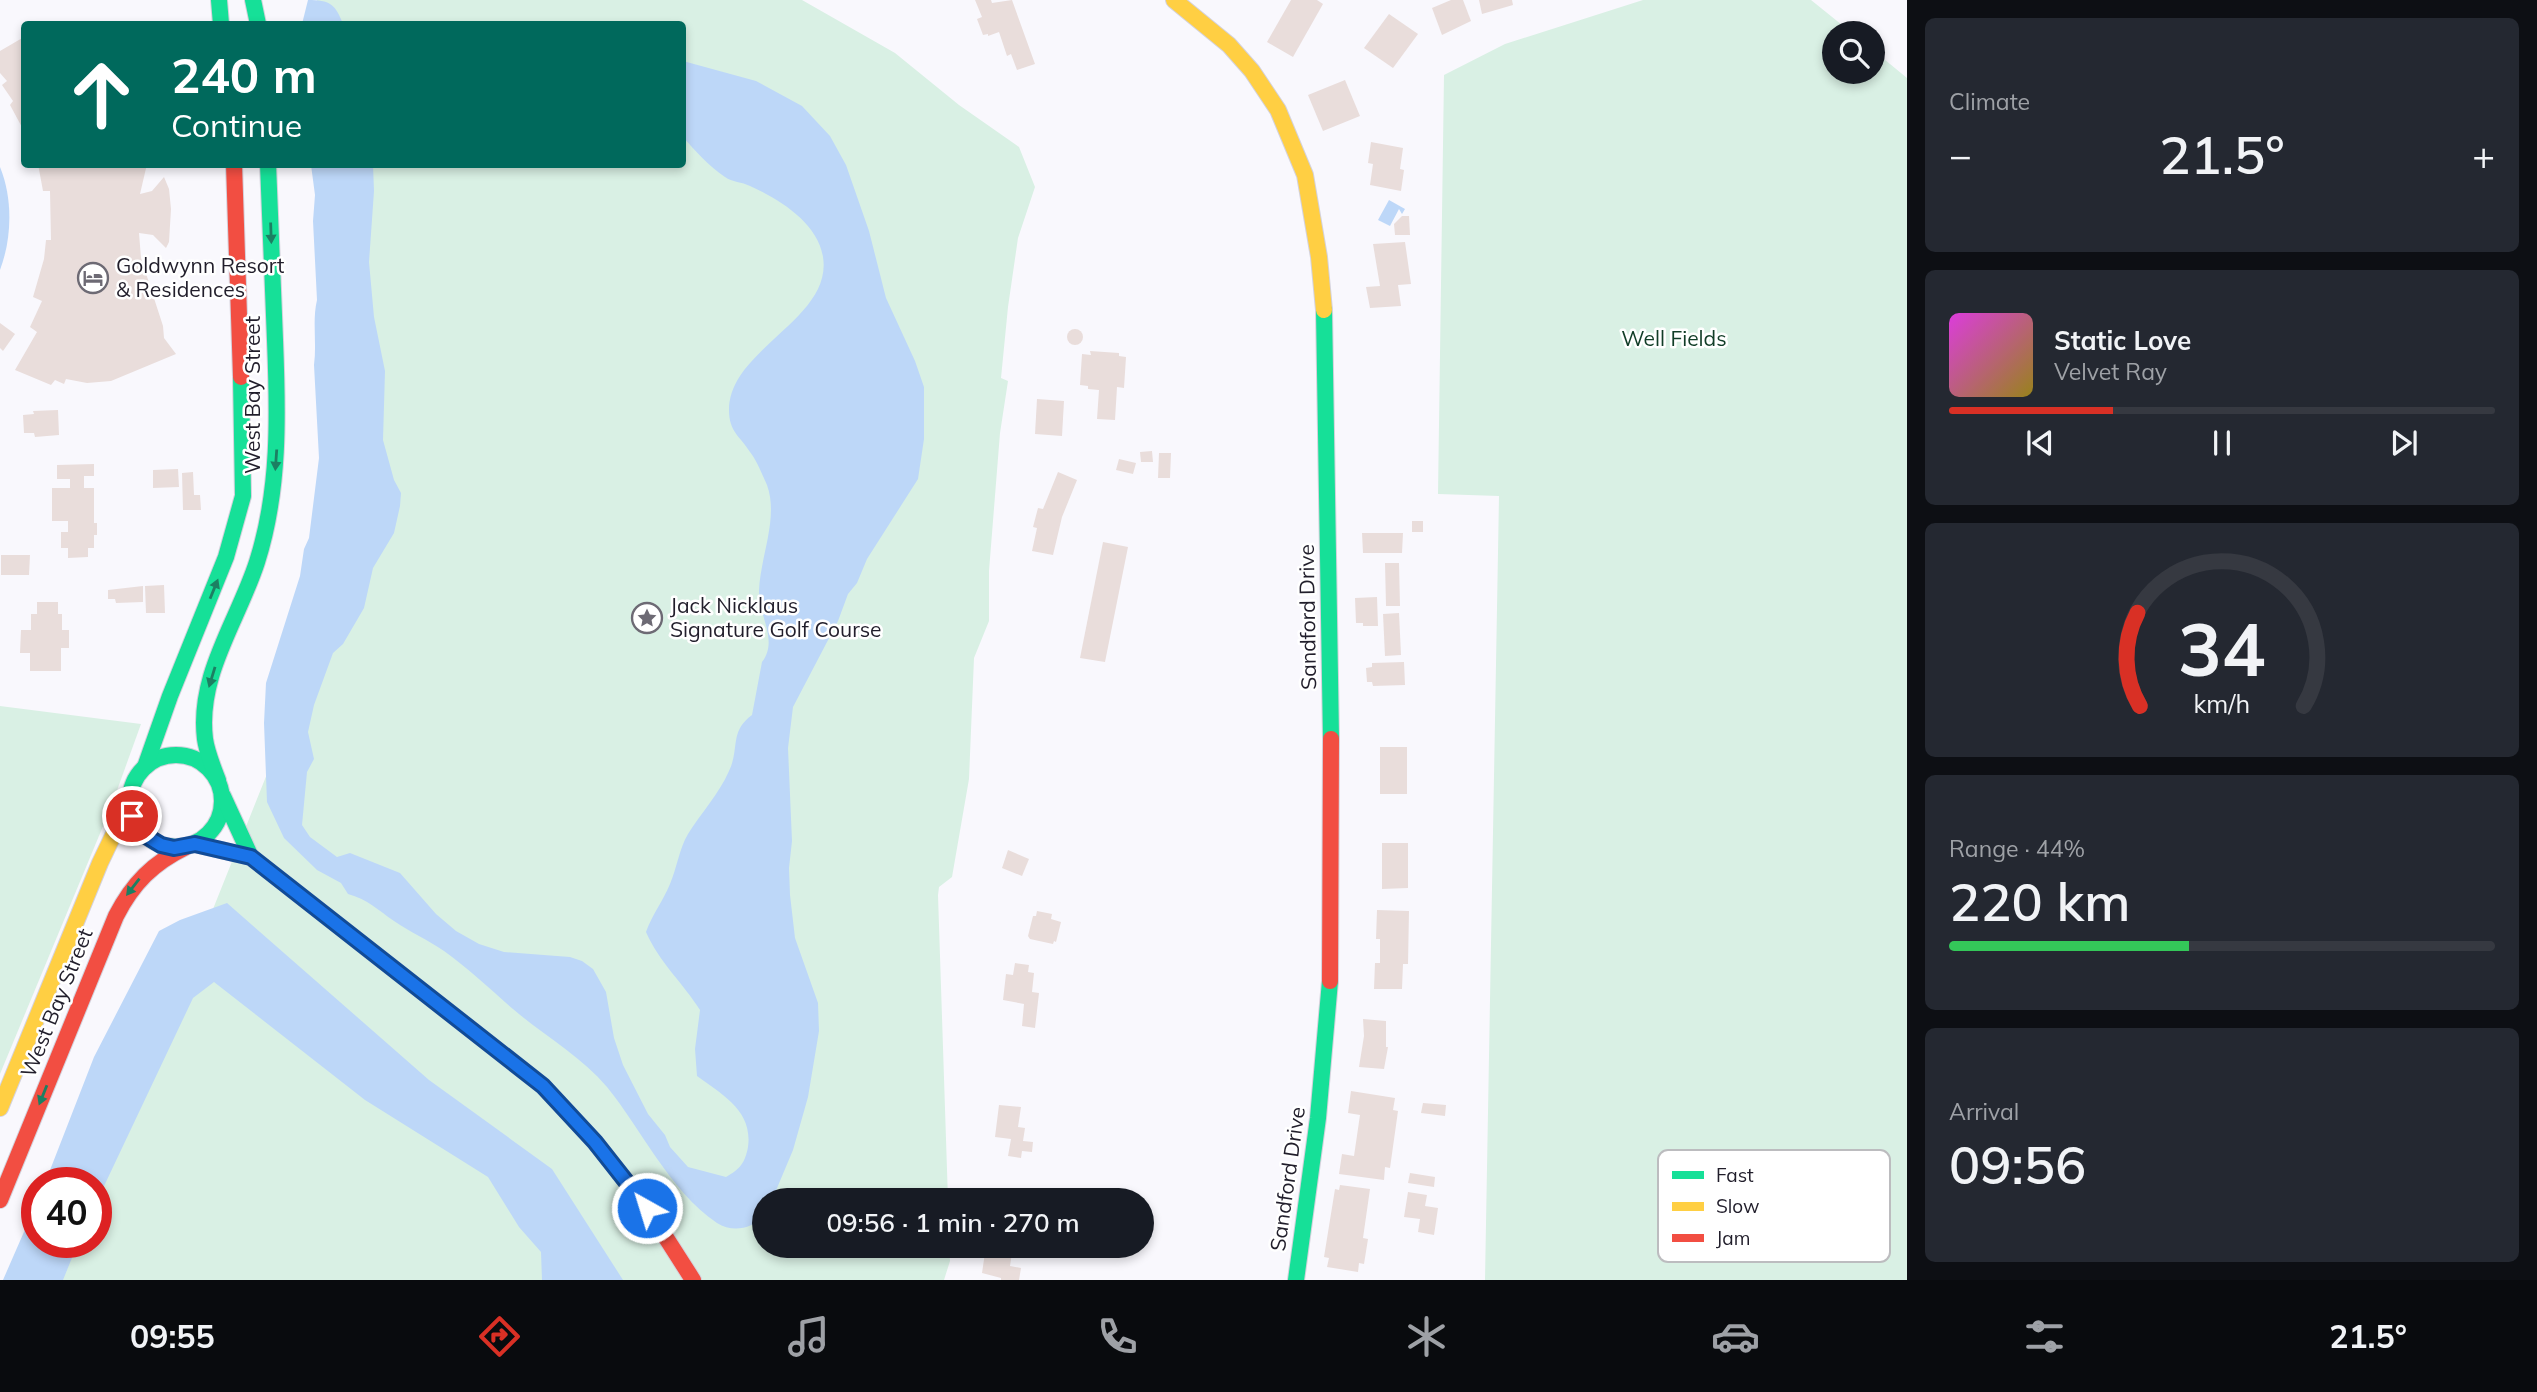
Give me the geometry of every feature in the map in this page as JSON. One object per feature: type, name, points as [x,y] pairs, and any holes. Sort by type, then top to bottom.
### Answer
[{"type":"main road","points":[[219,0],[221,21]]},
{"type":"main road","points":[[253,0],[257,21]]},
{"type":"main road","name":"Sandford Drive","points":[[1174,0],[1229,45],[1252,71],[1287,129],[1305,175],[1323,298],[1332,816],[1331,998],[1296,1280]]},
{"type":"main road","name":"West Bay Street","points":[[145,767],[170,696],[226,557],[243,496],[234,168]]},
{"type":"main road","name":"West Bay Street","points":[[218,780],[205,740],[210,678],[256,565],[270,515],[277,458],[278,398],[268,168]]},
{"type":"main road","points":[[223,796],[223,808],[215,827],[205,838],[191,845],[174,848],[161,845],[143,834],[132,816],[130,800],[133,785],[145,767],[164,756],[184,755],[207,766],[218,780],[251,857]]},
{"type":"main road","name":"West Bay Street","points":[[0,1108],[100,863],[130,800]]},
{"type":"main road","points":[[191,845],[251,857],[543,1086],[595,1142],[647,1208],[693,1280]]},
{"type":"main road","name":"West Bay Street","points":[[0,1200],[108,931],[124,898],[134,884],[162,858],[191,845]]},
{"type":"green space","name":"Jack Nicklaus Signature Golf Course","points":[[317,0],[802,0],[895,53],[959,105],[1019,147],[1035,187],[1018,238],[1008,307],[1001,378],[1008,381],[1000,433],[989,571],[989,621],[974,658],[969,779],[952,877],[939,887],[938,895],[948,1188],[752,1188],[752,1258],[950,1258],[944,1280],[20,1280],[30,1258],[112,1258],[112,1167],[103,1167],[205,929],[307,674],[341,562],[331,168],[686,168],[686,21],[315,21]]},
{"type":"green space","name":"Well Fields","points":[[1643,0],[1811,0],[1837,21],[1822,21],[1822,84],[1885,84],[1885,60],[1907,78],[1907,1280],[1485,1280],[1499,496],[1438,494],[1444,75],[1505,44]]},
{"type":"green space","points":[[0,706],[141,724],[111,807],[0,1074]]},
{"type":"water","points":[[308,0],[331,4],[342,21],[303,21]]},
{"type":"water","points":[[686,62],[756,81],[802,106],[830,136],[846,165],[869,231],[886,298],[924,387],[924,439],[918,479],[867,559],[793,707],[788,748],[792,841],[790,895],[795,938],[818,1003],[819,1031],[808,1097],[793,1150],[777,1188],[752,1188],[752,1225],[736,1229],[717,1223],[684,1194],[620,1104],[586,1065],[525,1019],[444,951],[367,902],[348,894],[341,883],[317,870],[284,838],[267,802],[264,723],[266,683],[300,576],[304,549],[309,538],[319,458],[314,365],[317,300],[313,221],[315,195],[311,168],[373,168],[369,262],[374,317],[385,371],[383,440],[394,480],[401,493],[400,506],[394,533],[373,568],[364,608],[343,644],[333,653],[314,705],[308,732],[314,759],[307,772],[302,825],[310,837],[337,857],[350,853],[400,873],[436,914],[456,931],[479,944],[504,952],[570,957],[593,969],[606,992],[614,1038],[623,1065],[648,1114],[665,1135],[670,1147],[688,1167],[726,1177],[741,1165],[748,1147],[746,1123],[734,1105],[697,1076],[695,1049],[700,1010],[646,932],[670,884],[685,840],[729,771],[740,728],[752,715],[762,662],[769,645],[759,591],[770,524],[770,498],[757,463],[731,424],[729,410],[733,388],[761,351],[798,317],[813,298],[822,279],[823,257],[814,233],[785,205],[761,191],[725,177],[686,140]]},
{"type":"water","points":[[0,167],[9,205],[9,232],[0,270]]},
{"type":"water","points":[[1389,200],[1405,209],[1402,214],[1399,209],[1390,226],[1378,220]]},
{"type":"water","points":[[227,903],[429,1080],[552,1169],[623,1280],[542,1280],[541,1252],[519,1227],[488,1177],[365,1100],[214,982],[193,998],[112,1169],[112,1167],[51,1167],[94,1057],[159,931],[180,920]]},
{"type":"water","points":[[21,1239],[21,1258],[72,1258],[63,1280],[3,1280]]},
{"type":"building","points":[[975,0],[991,0],[992,3],[1012,0],[1035,64],[1017,70],[1011,54],[1007,56],[999,32],[983,35],[977,19],[982,17]]},
{"type":"building","points":[[1291,0],[1317,0],[1323,4],[1293,57],[1267,42]]},
{"type":"building","points":[[1451,0],[1463,0],[1471,21],[1442,35],[1432,8]]},
{"type":"building","points":[[1479,0],[1512,0],[1513,5],[1482,14]]},
{"type":"building","points":[[1389,14],[1418,34],[1393,68],[1364,48]]},
{"type":"building","points":[[21,39],[21,125],[10,105],[13,101],[2,85],[7,81],[0,73],[0,51]]},
{"type":"building","points":[[1345,80],[1360,116],[1323,131],[1308,95]]},
{"type":"building","points":[[1371,142],[1403,148],[1401,191],[1370,185],[1373,164],[1368,163]]},
{"type":"building","name":"Goldwynn Resort & Residences","points":[[39,168],[146,168],[140,194],[152,191],[164,177],[169,189],[171,209],[169,242],[166,248],[153,235],[139,233],[141,258],[163,326],[164,338],[176,354],[111,381],[87,383],[66,379],[64,384],[55,380],[51,385],[15,370],[37,332],[30,327],[42,301],[33,297],[44,259],[46,240],[51,240],[50,191],[43,191]]},
{"type":"building","points":[[1402,216],[1409,216],[1410,235],[1395,235],[1394,224]]},
{"type":"building","points":[[1405,242],[1411,284],[1398,285],[1401,306],[1370,308],[1366,287],[1380,286],[1373,244]]},
{"type":"building","points":[[0,323],[15,334],[3,351],[0,348]]},
{"type":"building","points":[[1072,329],[1078,329],[1083,337],[1081,343],[1072,345],[1067,340],[1067,334]]},
{"type":"building","points":[[1090,351],[1119,353],[1119,356],[1126,357],[1124,388],[1117,387],[1115,420],[1097,419],[1099,390],[1080,385],[1082,354],[1091,355]]},
{"type":"building","points":[[1037,399],[1064,401],[1062,436],[1035,434]]},
{"type":"building","points":[[58,410],[59,435],[35,437],[34,433],[24,433],[23,415],[34,414],[33,411]]},
{"type":"building","points":[[1152,451],[1153,462],[1141,462],[1140,452]]},
{"type":"building","points":[[1159,453],[1171,453],[1170,478],[1158,478]]},
{"type":"building","points":[[1119,459],[1136,463],[1133,474],[1116,470]]},
{"type":"building","points":[[94,464],[94,476],[84,476],[84,488],[94,488],[94,523],[97,523],[97,535],[94,535],[94,548],[88,548],[88,557],[68,558],[68,548],[61,548],[61,532],[68,532],[68,521],[52,521],[52,488],[70,488],[70,479],[57,479],[57,465]]},
{"type":"building","points":[[178,469],[179,487],[153,488],[153,470]]},
{"type":"building","points":[[193,472],[194,495],[200,495],[201,510],[183,510],[182,473]]},
{"type":"building","points":[[1058,472],[1077,480],[1062,517],[1053,555],[1032,551],[1037,528],[1033,527],[1038,508],[1043,509]]},
{"type":"building","points":[[1412,521],[1423,521],[1423,532],[1412,532]]},
{"type":"building","points":[[1362,533],[1403,533],[1402,553],[1363,553]]},
{"type":"building","points":[[1103,542],[1128,547],[1105,662],[1080,658]]},
{"type":"building","points":[[1,555],[30,555],[29,575],[1,575]]},
{"type":"building","points":[[1385,563],[1399,563],[1400,606],[1386,606]]},
{"type":"building","points":[[164,585],[165,613],[146,613],[145,586]]},
{"type":"building","points":[[143,586],[143,602],[116,603],[115,599],[108,599],[108,590]]},
{"type":"building","points":[[1377,597],[1378,626],[1356,623],[1355,598]]},
{"type":"building","points":[[37,602],[58,602],[58,614],[62,614],[62,630],[69,630],[69,648],[61,648],[61,671],[30,671],[30,653],[20,653],[21,630],[31,630],[31,614],[37,614]]},
{"type":"building","points":[[1399,613],[1401,655],[1385,656],[1383,614]]},
{"type":"building","points":[[1404,662],[1405,685],[1373,686],[1372,682],[1367,682],[1366,668],[1372,667],[1372,663]]},
{"type":"building","points":[[1380,747],[1407,747],[1407,794],[1380,794]]},
{"type":"building","points":[[1382,843],[1408,843],[1408,888],[1382,889]]},
{"type":"building","points":[[1008,850],[1029,859],[1022,876],[1002,868]]},
{"type":"building","points":[[1377,910],[1409,911],[1408,964],[1403,964],[1402,989],[1374,989],[1375,963],[1380,963],[1380,939],[1376,939]]},
{"type":"building","points":[[1037,911],[1052,914],[1051,919],[1061,922],[1056,942],[1053,944],[1030,939],[1028,936]]},
{"type":"building","points":[[1015,963],[1029,965],[1028,972],[1034,973],[1032,992],[1039,993],[1035,1028],[1022,1026],[1024,1004],[1003,1000],[1006,974],[1013,975]]},
{"type":"building","points":[[1363,1019],[1386,1021],[1388,1047],[1384,1069],[1359,1067],[1364,1036]]},
{"type":"building","points":[[1351,1091],[1395,1098],[1393,1110],[1398,1111],[1390,1168],[1385,1167],[1384,1180],[1339,1174],[1342,1154],[1354,1156],[1360,1115],[1348,1113]]},
{"type":"building","points":[[1423,1103],[1446,1105],[1445,1116],[1421,1113]]},
{"type":"building","points":[[999,1105],[1021,1107],[1018,1127],[1025,1128],[1023,1141],[1033,1142],[1032,1152],[1022,1151],[1021,1158],[1008,1156],[1011,1139],[995,1137]]},
{"type":"building","points":[[1410,1173],[1435,1177],[1434,1187],[1408,1183]]},
{"type":"building","points":[[1340,1185],[1370,1189],[1363,1238],[1368,1239],[1364,1264],[1359,1263],[1358,1272],[1327,1267],[1329,1258],[1324,1257],[1335,1189],[1339,1190]]},
{"type":"building","points":[[1408,1192],[1427,1195],[1425,1206],[1438,1208],[1434,1235],[1418,1232],[1420,1219],[1404,1217]]},
{"type":"building","points":[[984,1258],[1011,1258],[1010,1266],[1021,1268],[1019,1280],[1001,1280],[982,1273]]},
{"type":"traffic: fast","points":[[219,0],[221,21]]},
{"type":"traffic: fast","points":[[253,0],[257,21]]},
{"type":"traffic: fast","points":[[218,780],[205,739],[207,693],[221,649],[257,562],[274,480],[277,396],[268,168]]},
{"type":"traffic: fast","points":[[1324,310],[1331,739]]},
{"type":"traffic: fast","points":[[145,767],[170,696],[226,557],[243,496],[241,377]]},
{"type":"traffic: fast","points":[[167,755],[185,755],[202,762],[215,775],[222,792],[222,801],[222,810],[215,827],[202,840],[185,847],[167,847],[150,840],[137,827],[130,810],[130,792],[137,775],[150,762],[167,755]]},
{"type":"traffic: fast","points":[[223,796],[251,857]]},
{"type":"traffic: fast","points":[[1296,1280],[1318,1118],[1330,981]]},
{"type":"traffic: slow","points":[[1174,0],[1229,45],[1252,71],[1278,110],[1305,175],[1319,257],[1324,310]]},
{"type":"traffic: slow","points":[[0,1108],[100,863],[130,800]]},
{"type":"traffic: slow","points":[[195,844],[251,857],[543,1086],[595,1142]]},
{"type":"traffic: jam","points":[[234,168],[241,377]]},
{"type":"traffic: jam","points":[[1330,981],[1331,739]]},
{"type":"traffic: jam","points":[[0,1200],[116,916],[145,875],[186,847]]},
{"type":"traffic: jam","points":[[595,1142],[647,1208],[693,1280]]},
{"type":"place","name":"Goldwynn Resort & Residences","points":[[93,278]]},
{"type":"place","name":"Jack Nicklaus Signature Golf Course","points":[[647,618]]},
{"type":"route","points":[[132,816],[143,834],[161,845],[174,848],[195,844],[251,857],[543,1086],[595,1142],[647,1208]]}]
